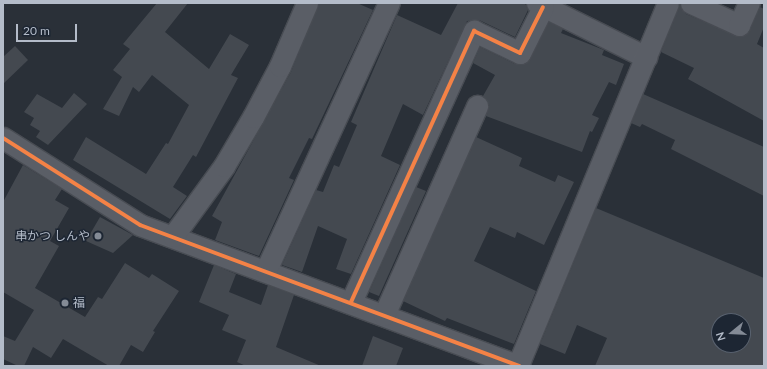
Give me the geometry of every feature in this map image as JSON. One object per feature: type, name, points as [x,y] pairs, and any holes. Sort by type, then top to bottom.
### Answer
[{"type":"street","points":[[173,236],[224,166],[253,117],[280,66],[307,3]]},
{"type":"street","points":[[266,270],[389,3]]},
{"type":"street","points":[[3,138],[140,225],[266,270],[519,366],[668,3]]},
{"type":"street","points":[[691,3],[739,25],[749,3]]},
{"type":"street","points":[[351,302],[474,31],[520,53],[540,5],[646,57]]},
{"type":"street","points":[[384,315],[477,106]]},
{"type":"building","points":[[157,3],[188,3],[165,32],[209,69],[230,34],[249,45],[231,75],[238,78],[196,157],[193,155],[173,187],[187,196],[170,219],[73,160],[86,137],[146,174],[166,143],[168,144],[189,105],[152,75],[139,92],[133,87],[119,116],[103,109],[122,77],[113,70],[130,49],[123,44]]},
{"type":"building","points":[[319,3],[357,3],[373,10],[312,139],[309,138],[289,178],[294,180],[259,256],[215,240],[222,222],[212,216],[291,72]]},
{"type":"building","points":[[458,3],[525,3],[528,10],[515,37],[479,20],[467,21],[423,115],[403,104],[381,156],[400,165],[351,274],[336,269],[347,239],[318,226],[302,272],[282,265],[316,190],[323,192],[334,165],[339,167],[357,125],[351,122],[397,15],[441,35]]},
{"type":"building","points":[[679,5],[686,14],[740,37],[750,30],[760,7],[764,9],[764,27],[757,44],[764,48],[764,121],[688,79],[694,68],[661,52]]},
{"type":"building","points":[[549,22],[563,29],[561,33],[604,50],[602,55],[624,64],[616,85],[609,82],[592,115],[599,118],[592,132],[590,131],[582,152],[486,116],[489,104],[483,96],[495,75],[473,63],[480,47],[515,64],[526,63]]},
{"type":"building","points":[[15,46],[28,60],[3,84],[3,57]]},
{"type":"building","points":[[74,93],[87,104],[48,145],[36,137],[40,131],[30,125],[34,118],[24,112],[37,94],[62,108]]},
{"type":"building","points":[[643,94],[764,147],[764,196],[671,149],[675,140],[642,124],[640,127],[631,123]]},
{"type":"building","points":[[476,137],[522,158],[519,166],[555,182],[558,175],[574,182],[544,245],[517,232],[515,238],[490,227],[474,261],[536,291],[514,344],[447,318],[445,321],[403,301]]},
{"type":"building","points":[[23,165],[62,189],[55,200],[69,208],[50,241],[59,246],[35,288],[85,317],[98,297],[102,299],[125,263],[149,278],[152,274],[179,291],[153,331],[155,332],[143,352],[131,345],[119,366],[109,366],[63,339],[51,358],[33,347],[24,366],[18,366],[3,359],[3,336],[15,341],[34,310],[3,292],[3,202]]},
{"type":"building","points":[[416,187],[426,191],[379,296],[369,292]]},
{"type":"building","points":[[596,208],[764,278],[764,366],[595,366],[607,338],[577,325],[565,354],[540,344]]},
{"type":"building","points":[[100,217],[133,235],[113,253],[86,241]]},
{"type":"building","points":[[214,265],[236,274],[229,292],[261,305],[268,285],[294,295],[276,347],[321,366],[246,366],[237,362],[246,340],[222,330],[229,315],[199,302]]},
{"type":"building","points":[[373,336],[403,348],[396,366],[362,366]]},
{"type":"cycle path","points":[[351,302],[474,31],[520,53],[543,7]]},
{"type":"cycle path","points":[[3,138],[140,225],[520,366]]},
{"type":"place","name":"串かつ しんや","points":[[98,236]]},
{"type":"place","name":"福","points":[[65,303]]}]
